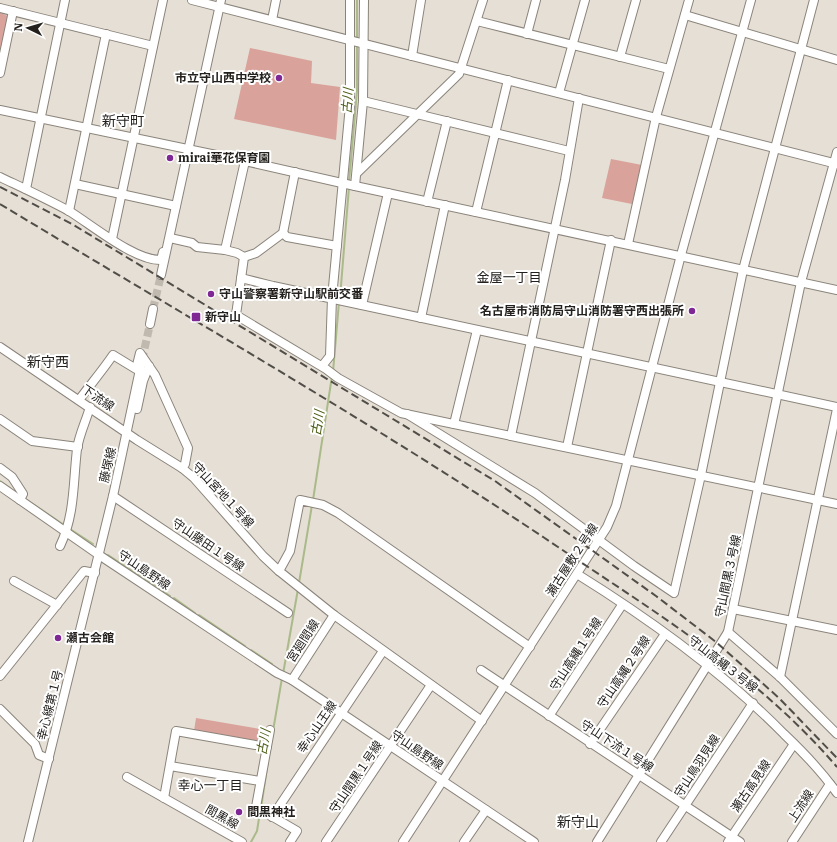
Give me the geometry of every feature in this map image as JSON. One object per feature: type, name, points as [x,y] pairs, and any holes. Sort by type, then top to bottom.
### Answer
[{"type":"street","points":[[26,189],[66,0]]},
{"type":"street","points":[[112,239],[163,0]]},
{"type":"street","points":[[192,0],[220,4],[272,20],[357,42],[836,163]]},
{"type":"street","points":[[272,20],[276,0]]},
{"type":"street","points":[[350,0],[357,42],[363,101],[355,186]]},
{"type":"street","points":[[324,368],[330,356],[332,298],[342,183],[357,42],[364,0]]},
{"type":"street","points":[[412,56],[421,0]]},
{"type":"street","points":[[357,173],[459,74],[483,0]]},
{"type":"street","points":[[527,34],[536,0]]},
{"type":"street","points":[[559,93],[585,0]]},
{"type":"street","points":[[620,57],[636,0]]},
{"type":"street","points":[[628,244],[656,117],[689,0]]},
{"type":"street","name":"瀬古屋敷２号線","points":[[403,842],[599,540],[607,527],[616,506],[681,255],[751,0]]},
{"type":"street","points":[[407,414],[535,493],[674,593],[701,475],[743,270],[814,0]]},
{"type":"street","points":[[161,275],[220,4]]},
{"type":"street","points":[[0,8],[153,46]]},
{"type":"street","points":[[0,73],[13,11]]},
{"type":"street","points":[[684,15],[837,60]]},
{"type":"street","points":[[477,21],[669,69]]},
{"type":"street","points":[[69,211],[106,34]]},
{"type":"street","points":[[476,212],[508,80]]},
{"type":"street","points":[[511,436],[579,98]]},
{"type":"street","points":[[363,101],[569,151]]},
{"type":"street","points":[[0,110],[134,137],[427,202],[681,255],[837,290]]},
{"type":"street","points":[[427,202],[447,121]]},
{"type":"street","name":"守山間黒３号線","points":[[597,842],[638,774],[728,632],[801,282],[836,163],[837,152]]},
{"type":"street","points":[[225,250],[244,161]]},
{"type":"street","points":[[170,238],[192,243],[197,247],[237,253],[244,257],[256,253],[283,233],[295,172]]},
{"type":"street","points":[[0,177],[69,211],[112,239],[151,260],[161,260],[164,243],[170,238]]},
{"type":"street","points":[[75,184],[176,206]]},
{"type":"street","points":[[362,305],[388,193]]},
{"type":"street","points":[[421,318],[445,205]]},
{"type":"street","points":[[283,233],[287,236],[337,246]]},
{"type":"street","points":[[567,447],[611,240]]},
{"type":"street","points":[[244,257],[236,316],[324,368],[339,379],[401,413],[837,504]]},
{"type":"street","points":[[241,278],[477,330],[778,393],[837,408],[780,677]]},
{"type":"street","points":[[150,324],[153,309]]},
{"type":"street","points":[[454,424],[477,330]]},
{"type":"street","name":"下流線","points":[[0,347],[182,468]]},
{"type":"street","points":[[140,353],[149,366],[127,432],[136,369],[140,353]]},
{"type":"street","points":[[79,400],[95,378],[99,376],[113,355],[136,369]]},
{"type":"street","name":"藤塚線","points":[[95,573],[114,496],[142,360]]},
{"type":"street","name":"守山宮地１号線","points":[[149,366],[188,448],[185,464],[182,468],[194,478],[263,556],[334,615]]},
{"type":"street","points":[[60,546],[67,531],[73,504],[78,448],[90,407]]},
{"type":"street","points":[[0,419],[32,441],[78,448]]},
{"type":"street","points":[[0,468],[19,485],[23,494],[20,500]]},
{"type":"street","name":"守山島野線","points":[[0,486],[67,531],[99,555],[277,674],[289,679],[341,713],[486,810],[529,841]]},
{"type":"street","name":"守山藤田１号線","points":[[114,496],[288,614]]},
{"type":"street","points":[[279,570],[290,551],[300,500],[323,505],[338,513],[530,647]]},
{"type":"street","points":[[0,676],[84,571],[95,573]]},
{"type":"street","name":"幸心線第１号","points":[[28,842],[95,573]]},
{"type":"street","name":"守山高縄３号線","points":[[577,574],[665,634],[707,665],[753,703],[794,744],[837,793]]},
{"type":"street","points":[[14,581],[57,605]]},
{"type":"street","name":"守山高縄１号線","points":[[550,716],[622,605]]},
{"type":"street","points":[[733,609],[837,630]]},
{"type":"street","points":[[334,615],[482,721]]},
{"type":"street","name":"宮廻間線","points":[[289,679],[334,615]]},
{"type":"street","points":[[728,632],[780,677],[837,734]]},
{"type":"street","name":"守山高縄２号線","points":[[590,744],[665,634]]},
{"type":"street","name":"幸心山王線","points":[[272,817],[383,651]]},
{"type":"street","name":"守山下流１号線","points":[[481,670],[590,744],[686,806],[730,839],[740,842]]},
{"type":"street","name":"守山間黒１号線","points":[[326,842],[431,685]]},
{"type":"street","name":"守山鳥羽見線","points":[[661,842],[753,703]]},
{"type":"street","points":[[0,709],[35,744],[39,755],[49,758]]},
{"type":"street","points":[[270,730],[256,807],[297,831],[290,842]]},
{"type":"street","points":[[164,798],[176,731],[266,747]]},
{"type":"street","name":"瀬古高見線","points":[[730,839],[794,744]]},
{"type":"street","points":[[170,766],[260,782]]},
{"type":"street","name":"間黒線","points":[[127,777],[242,842]]},
{"type":"street","name":"上流線","points":[[792,842],[830,784]]},
{"type":"street","points":[[464,842],[486,810]]},
{"type":"shaded area","points":[[0,13],[8,16],[0,62]]},
{"type":"shaded area","points":[[250,48],[312,61],[311,83],[340,87],[336,140],[234,119]]},
{"type":"shaded area","points":[[611,159],[642,165],[632,204],[602,198]]},
{"type":"shaded area","points":[[196,718],[266,730],[264,744],[194,731]]},
{"type":"waterway","name":"古川","points":[[357,0],[357,39]]},
{"type":"waterway","name":"古川","points":[[349,182],[357,91],[357,45]]},
{"type":"waterway","name":"古川","points":[[340,298],[349,187]]},
{"type":"waterway","name":"古川","points":[[333,372],[339,302]]},
{"type":"waterway","name":"古川","points":[[313,500],[332,376]]},
{"type":"waterway","points":[[0,481],[10,488]]},
{"type":"waterway","points":[[27,500],[64,525]]},
{"type":"waterway","name":"古川","points":[[299,583],[312,505]]},
{"type":"waterway","points":[[70,529],[93,544]]},
{"type":"waterway","points":[[108,555],[170,596]]},
{"type":"waterway","name":"古川","points":[[283,674],[298,589]]},
{"type":"waterway","points":[[174,598],[195,613]]},
{"type":"waterway","points":[[199,615],[245,646]]},
{"type":"waterway","points":[[251,650],[272,664]]},
{"type":"waterway","name":"古川","points":[[273,731],[282,678]]},
{"type":"waterway","name":"古川","points":[[261,808],[268,761]]},
{"type":"waterway","name":"古川","points":[[251,842],[257,831],[260,812]]},
{"type":"tunnel","points":[[153,309],[161,275]]},
{"type":"tunnel","points":[[142,360],[150,324]]},
{"type":"railway","points":[[0,187],[72,224],[495,481],[656,596],[716,642],[779,698],[837,758]]},
{"type":"railway","points":[[0,204],[281,372],[421,458],[633,597],[705,648],[774,703],[837,767]]},
{"type":"place","name":"市立守山西中学校","points":[[279,78]]},
{"type":"place","name":"mirai華花保育園","points":[[170,158]]},
{"type":"place","name":"守山警察署新守山駅前交番","points":[[211,294]]},
{"type":"place","name":"名古屋市消防局守山消防署守西出張所","points":[[692,311]]},
{"type":"place","name":"新守山","points":[[196,317]]},
{"type":"place","name":"瀬古会館","points":[[58,638]]},
{"type":"place","name":"間黒神社","points":[[239,812]]},
{"type":"district","name":"新守町","points":[[123,121]]},
{"type":"district","name":"金屋一丁目","points":[[509,277]]},
{"type":"district","name":"新守西","points":[[48,362]]},
{"type":"district","name":"幸心一丁目","points":[[210,785]]},
{"type":"district","name":"新守山","points":[[578,822]]}]
